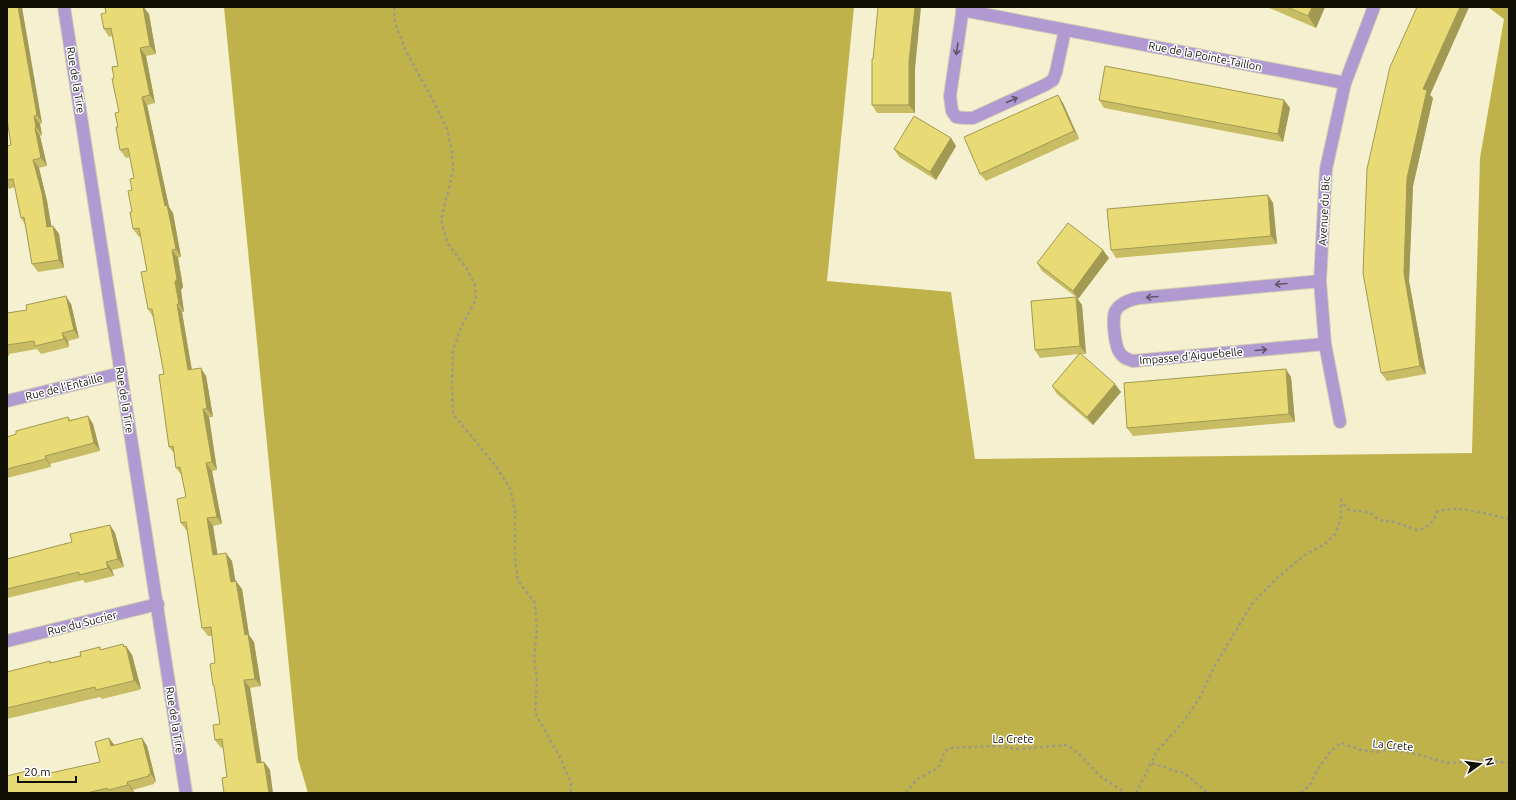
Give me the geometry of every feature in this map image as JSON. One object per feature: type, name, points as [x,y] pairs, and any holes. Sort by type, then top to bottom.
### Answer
[{"type":"street","name":"Rue de la Tire","points":[[64,7],[158,604],[186,793]]},
{"type":"street","name":"Avenue du Bic","points":[[1340,422],[1325,344],[1320,281],[1326,170],[1345,83],[1374,7]]},
{"type":"street","name":"Rue de la Pointe-Taillon","points":[[1066,30],[1053,80],[973,118],[956,117],[952,111],[950,96],[962,9],[1345,83]]},
{"type":"street","name":"Impasse d'Aiguebelle","points":[[1320,281],[1129,300],[1120,305],[1115,312],[1114,319],[1116,345],[1124,358],[1133,361],[1142,361],[1325,344]]},
{"type":"street","name":"Rue de l'Entaille","points":[[7,401],[121,373]]},
{"type":"street","name":"Rue du Sucrier","points":[[7,641],[158,604]]},
{"type":"path","points":[[394,7],[395,23],[406,51],[438,110],[446,129],[452,151],[453,171],[441,220],[448,244],[467,270],[475,286],[476,299],[461,328],[453,350],[453,414],[495,465],[510,488],[515,511],[518,581],[535,603],[537,629],[534,658],[537,678],[535,713],[560,757],[571,783],[571,793]]},
{"type":"path","points":[[1132,793],[1137,792],[1157,750],[1185,720],[1201,695],[1214,667],[1252,604],[1278,577],[1306,554],[1325,544],[1335,534],[1341,518],[1341,500],[1347,508],[1352,511],[1372,514],[1379,520],[1394,522],[1417,530],[1425,528],[1434,520],[1437,512],[1445,509],[1463,509],[1509,519]]},
{"type":"path","name":"La Crete","points":[[1301,793],[1310,785],[1317,770],[1332,750],[1340,743],[1361,750],[1377,752],[1384,750],[1408,752],[1448,763],[1487,760],[1509,763]]},
{"type":"path","name":"La Crete","points":[[906,793],[916,780],[940,765],[944,751],[950,748],[998,746],[1018,749],[1067,745],[1078,753],[1101,777],[1126,793]]},
{"type":"path","points":[[1152,763],[1184,773],[1208,793]]},
{"type":"shaded area","points":[[224,7],[854,7],[827,281],[951,292],[975,459],[1472,453],[1480,158],[1504,19],[1488,7],[1509,7],[1509,793],[308,793],[298,759]]},
{"type":"building","points":[[7,7],[18,7],[37,115],[34,116],[35,128],[41,158],[33,160],[42,193],[47,227],[53,226],[59,260],[32,264],[24,217],[21,218],[13,179],[7,180],[7,146],[11,145],[7,119]]},
{"type":"building","points":[[105,7],[143,7],[150,46],[140,48],[150,95],[142,97],[165,206],[167,205],[176,249],[172,250],[177,279],[175,282],[179,304],[177,304],[188,370],[201,368],[207,409],[203,409],[212,462],[206,463],[217,517],[207,518],[213,555],[226,553],[231,582],[236,581],[245,635],[248,634],[255,679],[244,680],[257,763],[264,762],[269,793],[224,793],[222,778],[227,777],[222,739],[215,740],[213,725],[220,724],[210,664],[215,663],[211,627],[202,628],[186,522],[181,523],[177,499],[186,497],[180,467],[176,468],[173,446],[169,447],[159,375],[164,374],[152,309],[148,309],[141,272],[147,271],[139,228],[133,229],[130,212],[132,212],[128,191],[132,190],[130,179],[134,178],[128,148],[120,150],[116,127],[118,127],[115,113],[119,112],[112,79],[114,78],[112,67],[118,66],[111,28],[104,29],[101,14],[106,13]]},
{"type":"building","points":[[878,7],[915,7],[909,61],[909,105],[872,105],[872,59]]},
{"type":"building","points":[[1287,7],[1312,7],[1308,16]]},
{"type":"building","points":[[1417,7],[1460,7],[1423,89],[1427,90],[1407,178],[1404,273],[1420,366],[1381,373],[1363,273],[1367,169],[1390,67]]},
{"type":"building","points":[[1105,66],[1284,100],[1278,134],[1099,100]]},
{"type":"building","points":[[1058,95],[1074,131],[980,174],[964,137]]},
{"type":"building","points":[[914,116],[951,138],[930,172],[894,149]]},
{"type":"building","points":[[1268,195],[1271,236],[1111,250],[1107,209]]},
{"type":"building","points":[[1068,223],[1103,250],[1073,291],[1037,263]]},
{"type":"building","points":[[66,296],[74,330],[62,333],[64,339],[35,346],[34,341],[7,345],[7,313],[27,310],[26,305]]},
{"type":"building","points":[[1076,297],[1080,346],[1035,350],[1031,301]]},
{"type":"building","points":[[1080,353],[1115,384],[1087,417],[1052,386]]},
{"type":"building","points":[[1286,369],[1289,414],[1127,428],[1124,383]]},
{"type":"building","points":[[88,416],[94,443],[45,456],[46,459],[7,469],[7,437],[16,434],[16,431],[68,417],[69,421]]},
{"type":"building","points":[[110,525],[118,559],[106,562],[108,568],[79,575],[79,572],[7,589],[7,559],[72,542],[70,534]]},
{"type":"building","points":[[123,644],[124,647],[126,646],[133,681],[96,690],[95,687],[7,708],[7,672],[50,661],[50,663],[81,656],[80,652],[100,647],[100,650]]},
{"type":"building","points":[[109,738],[111,746],[142,738],[151,774],[148,775],[149,776],[127,782],[128,785],[87,793],[7,793],[7,776],[31,770],[32,777],[100,762],[95,742]]}]
